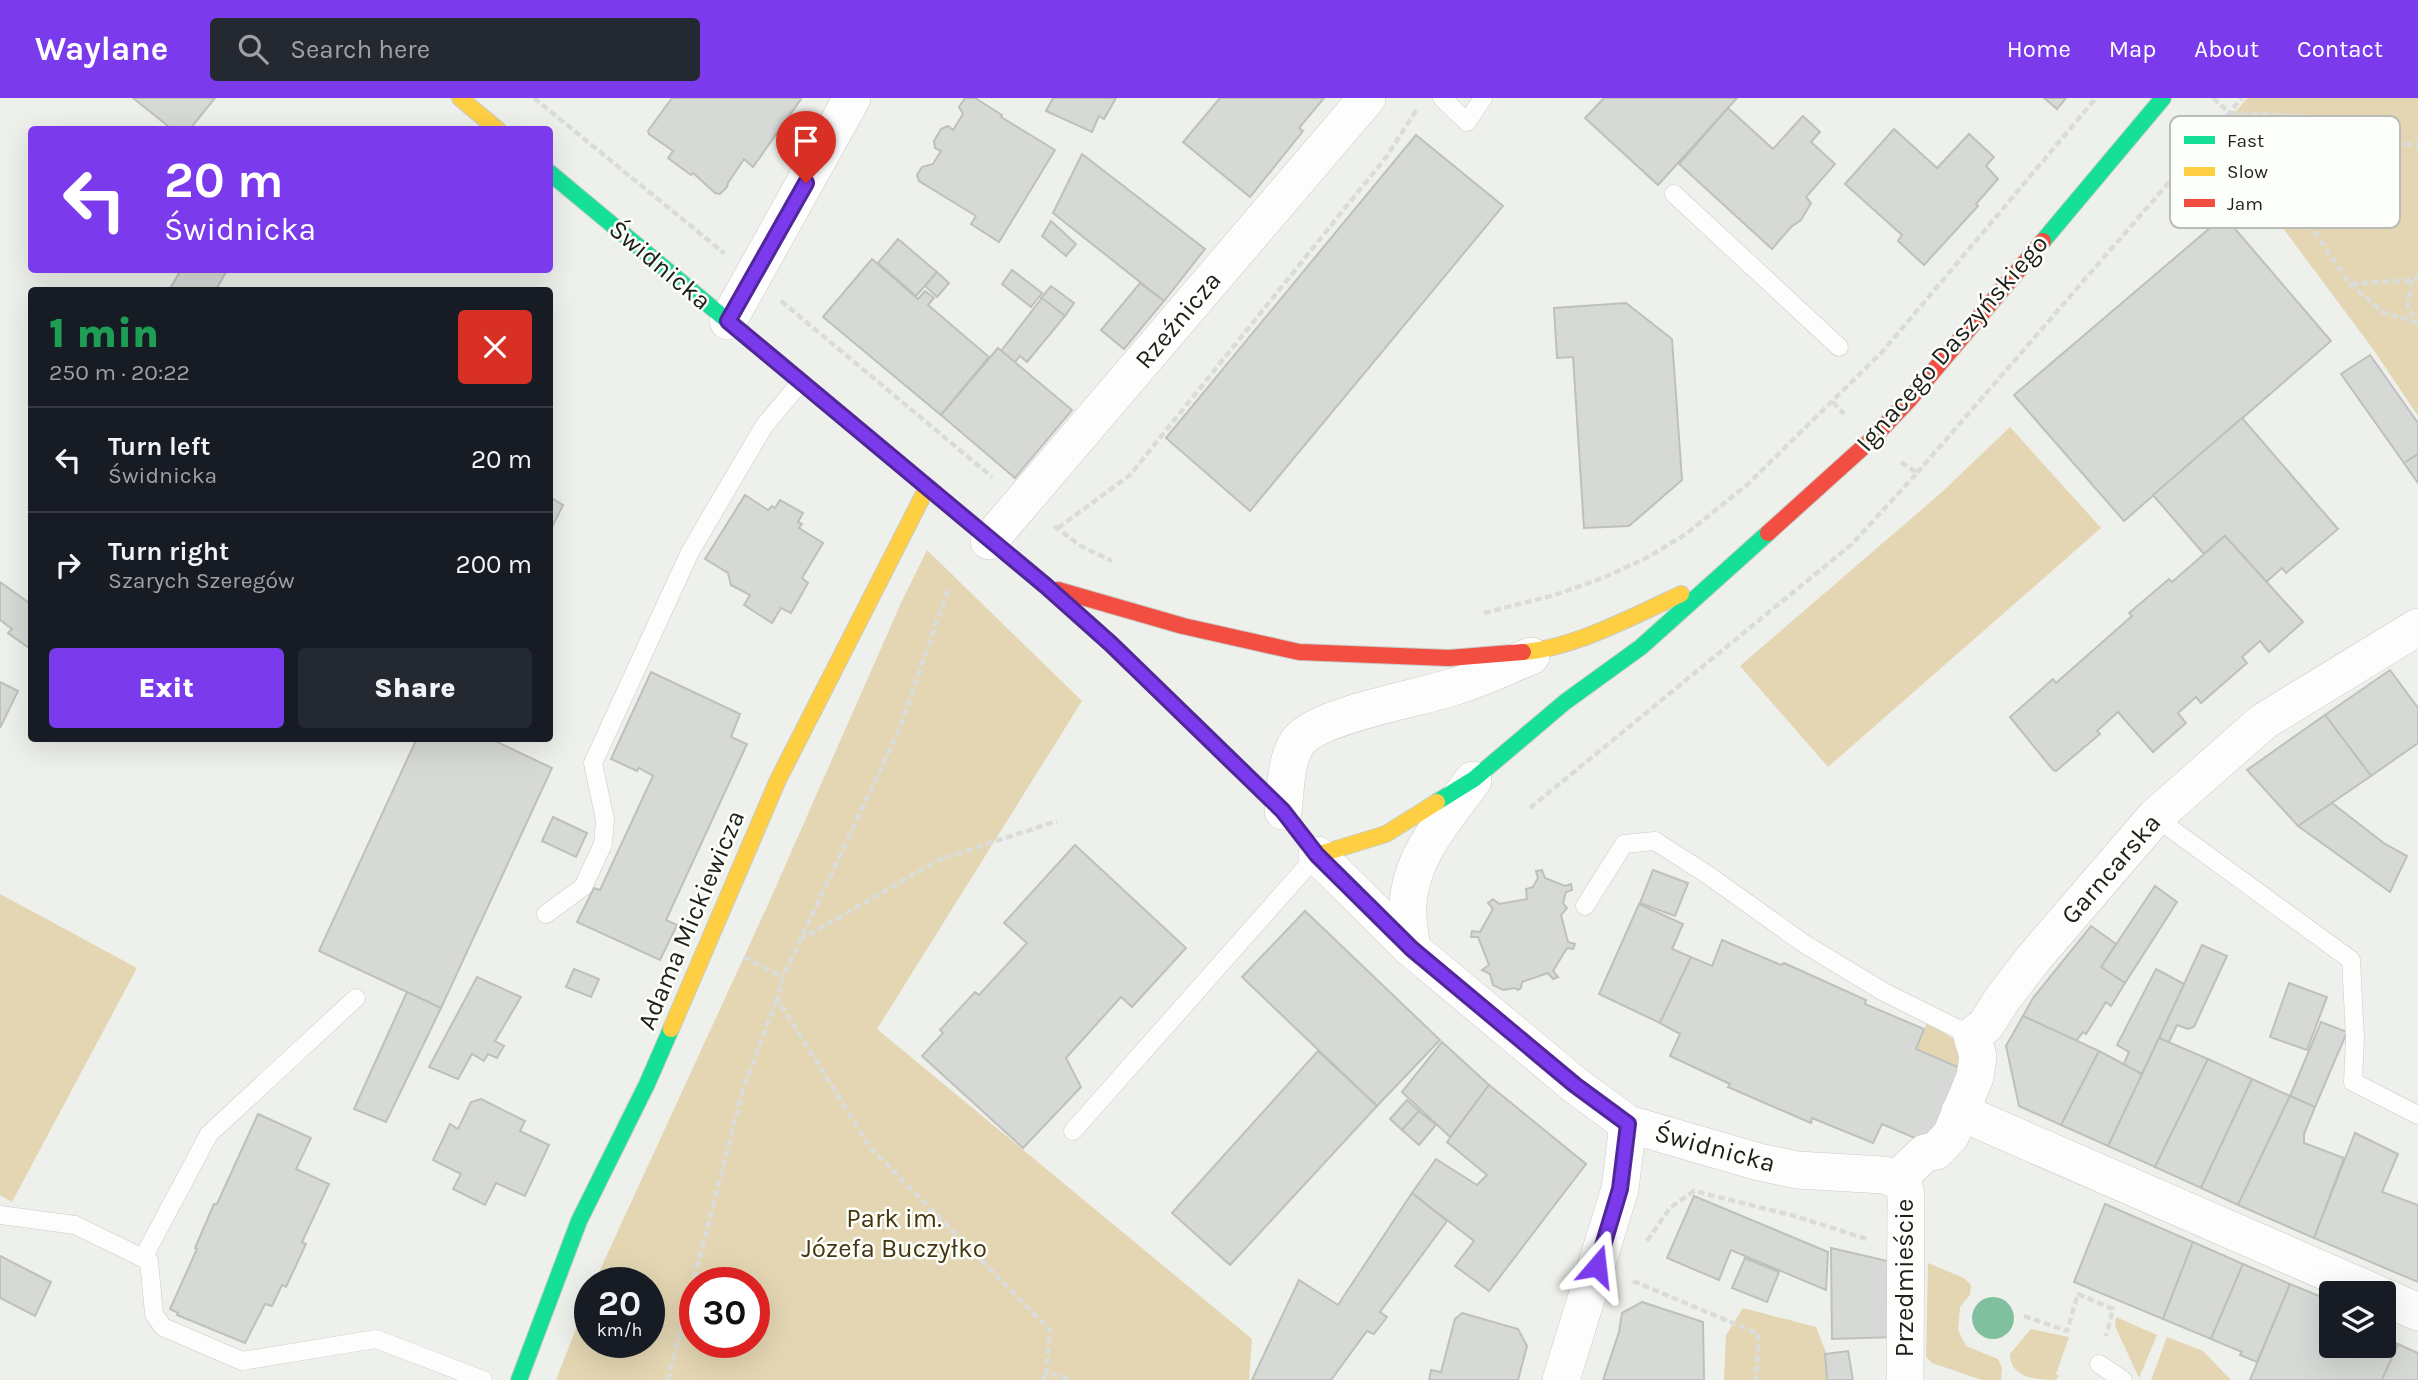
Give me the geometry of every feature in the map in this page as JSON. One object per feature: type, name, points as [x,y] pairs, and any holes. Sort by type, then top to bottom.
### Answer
[{"type":"street","points":[[460,98],[493,126]]},
{"type":"street","points":[[728,321],[852,98]]},
{"type":"street","name":"Rzeźnicza","points":[[989,541],[1367,98]]},
{"type":"street","name":"Ignacego Daszyńskiego","points":[[1317,855],[1386,834],[1474,779],[1565,702],[1641,647],[1724,573],[1870,442],[1909,400],[2163,98]]},
{"type":"street","name":"Świdnicka","points":[[553,175],[1046,586],[1111,644],[1283,811],[1317,855],[1412,949],[1575,1085],[1628,1124],[1759,1162],[1797,1170],[1897,1178]]},
{"type":"street","name":"Adama Mickiewicza","points":[[519,1380],[579,1222],[647,1084],[778,780],[927,488]]},
{"type":"street","name":"Ignacego Daszyńskiego","points":[[1283,811],[1289,765],[1297,741],[1318,727],[1358,712],[1455,687],[1627,620],[1724,573]]},
{"type":"street","name":"Ignacego Daszyńskiego","points":[[1046,586],[1183,626],[1299,652],[1449,658],[1542,651]]},
{"type":"street","name":"Garncarska","points":[[1972,1036],[1986,1025],[2033,959],[2155,817],[2264,721],[2413,638]]},
{"type":"street","name":"Ignacego Daszyńskiego","points":[[1412,949],[1408,906],[1412,880],[1424,847],[1474,779]]},
{"type":"street","points":[[1897,1178],[1924,1153],[1936,1152],[1951,1135],[1975,1077],[1978,1056],[1972,1036]]},
{"type":"street","points":[[1959,1112],[2347,1281]]},
{"type":"street","points":[[1561,1380],[1620,1189],[1628,1124]]},
{"type":"street","name":"Przedmieście","points":[[1897,1178],[1903,1183],[1906,1196],[1905,1380]]},
{"type":"street","points":[[2396,1302],[2418,1312]]},
{"type":"lane","points":[[1442,98],[1467,122],[1483,98]]},
{"type":"lane","points":[[1674,194],[1839,347]]},
{"type":"lane","points":[[546,914],[583,887],[603,844],[605,820],[593,763],[690,552],[764,426],[801,382]]},
{"type":"lane","points":[[2155,817],[2351,960],[2353,1082],[2418,1115]]},
{"type":"lane","points":[[1585,906],[1624,844],[1656,841],[1826,957],[1884,992],[1972,1036]]},
{"type":"lane","points":[[1073,1131],[1317,855]]},
{"type":"lane","points":[[143,1258],[209,1134],[356,998]]},
{"type":"lane","points":[[0,1215],[75,1225],[149,1261],[154,1314],[163,1327],[242,1361],[376,1339],[483,1380]]},
{"type":"lane","points":[[2099,1364],[2123,1380]]},
{"type":"path","points":[[534,98],[730,257]]},
{"type":"path","points":[[1474,615],[1555,595],[1605,577],[1648,557],[1686,534],[1748,484],[1884,350],[2096,98]]},
{"type":"path","points":[[2213,98],[2232,116]]},
{"type":"path","points":[[2227,116],[2242,98]]},
{"type":"path","points":[[1058,528],[1129,475],[1387,156],[1418,108]]},
{"type":"path","points":[[2230,113],[2302,116]]},
{"type":"path","points":[[2400,144],[2418,145]]},
{"type":"path","points":[[1530,808],[1852,544],[2170,182]]},
{"type":"path","points":[[2312,228],[2350,284],[2383,312],[2417,323]]},
{"type":"path","points":[[2350,284],[2411,280],[2418,277]]},
{"type":"path","points":[[2411,280],[2408,307],[2417,323]]},
{"type":"path","points":[[779,299],[1000,484]]},
{"type":"path","points":[[1833,402],[1870,442],[1917,473]]},
{"type":"path","points":[[667,1380],[743,1089],[778,998],[783,976],[898,730],[948,590]]},
{"type":"path","points":[[800,941],[939,860],[1057,821]]},
{"type":"path","points":[[778,998],[869,1146],[1050,1329],[1043,1380]]},
{"type":"path","points":[[1646,1242],[1670,1209],[1694,1191],[1795,1216],[1869,1239]]},
{"type":"path","points":[[1597,1266],[1759,1334],[1756,1380]]},
{"type":"path","points":[[2024,1315],[2067,1331],[2078,1294],[2113,1309],[2099,1364]]},
{"type":"path","points":[[1046,1372],[1072,1380]]},
{"type":"green space","points":[[2247,98],[2418,98],[2418,416],[2373,349],[2283,228],[2400,228],[2400,116],[2232,116]]},
{"type":"green space","points":[[2010,427],[2101,528],[1828,767],[1740,666],[1942,492]]},
{"type":"green space","name":"Park im. Józefa Buczyłko","points":[[927,550],[1082,701],[877,1029],[1252,1339],[1249,1380],[556,1380],[574,1334],[574,1358],[665,1358],[665,1267],[601,1267]]},
{"type":"green space","points":[[0,894],[137,968],[12,1202],[0,1195]]},
{"type":"green space","points":[[1927,1023],[1961,1043],[1969,1072],[1916,1049]]},
{"type":"green space","points":[[1928,1263],[1964,1278],[1971,1285],[1970,1295],[1960,1307],[1958,1330],[1966,1346],[1998,1359],[2002,1368],[2001,1380],[1982,1380],[1932,1363],[1926,1357]]},
{"type":"green space","points":[[1743,1308],[1816,1327],[1837,1380],[1724,1380],[1726,1335]]},
{"type":"green space","points":[[2116,1317],[2157,1335],[2139,1378],[2115,1326]]},
{"type":"green space","points":[[2031,1329],[2069,1337],[2056,1380],[2026,1376],[2011,1362],[2010,1354]]},
{"type":"green space","points":[[2167,1337],[2203,1351],[2231,1380],[2151,1380]]},
{"type":"shaded area","points":[[1993,1297],[2008,1303],[2014,1318],[2008,1333],[1993,1339],[1978,1333],[1972,1318],[1978,1303]]},
{"type":"building","points":[[133,98],[215,98],[192,126],[168,126]]},
{"type":"building","points":[[672,98],[801,99],[753,167],[744,159],[720,194],[668,158],[673,151],[649,134],[648,131]]},
{"type":"building","points":[[965,98],[975,98],[1055,150],[999,242],[971,224],[976,216],[919,181],[917,175],[922,167],[933,164],[941,151],[935,148],[934,141],[941,129],[948,126],[953,130],[963,114],[959,107]]},
{"type":"building","points":[[1053,98],[1116,98],[1104,119],[1099,116],[1092,132],[1046,111]]},
{"type":"building","points":[[1220,98],[1324,98],[1299,128],[1303,131],[1250,197],[1183,142]]},
{"type":"building","points":[[1604,98],[1737,98],[1658,185],[1585,118]]},
{"type":"building","points":[[2044,98],[2066,98],[2057,109]]},
{"type":"building","points":[[1728,108],[1773,149],[1803,116],[1820,132],[1811,142],[1835,164],[1806,197],[1811,203],[1801,220],[1791,227],[1772,249],[1679,164]]},
{"type":"building","points":[[1894,129],[1937,168],[1969,134],[1994,157],[1986,166],[1998,179],[1976,204],[1978,206],[1924,265],[1898,241],[1902,235],[1845,184]]},
{"type":"building","points":[[1416,135],[1503,206],[1250,511],[1166,438]]},
{"type":"building","points":[[1082,154],[1205,249],[1164,301],[1053,213]]},
{"type":"building","points":[[1051,221],[1076,244],[1066,256],[1042,236]]},
{"type":"building","points":[[2210,228],[2234,228],[2331,341],[2124,521],[2014,395]]},
{"type":"building","points":[[898,239],[937,272],[916,296],[878,263]]},
{"type":"building","points":[[872,259],[918,299],[925,291],[934,298],[928,305],[989,357],[941,415],[823,317]]},
{"type":"building","points":[[1012,270],[1042,293],[1031,307],[1002,284]]},
{"type":"building","points":[[937,272],[949,283],[937,297],[925,286]]},
{"type":"building","points":[[179,273],[225,273],[218,287],[171,287]]},
{"type":"building","points":[[1140,283],[1164,301],[1124,349],[1101,330]]},
{"type":"building","points":[[1051,286],[1074,303],[1065,316],[1041,298]]},
{"type":"building","points":[[1042,298],[1065,316],[1027,362],[1020,356],[1015,362],[1001,351]]},
{"type":"building","points":[[1626,303],[1672,339],[1682,480],[1629,526],[1584,528],[1573,357],[1557,358],[1554,308]]},
{"type":"building","points":[[998,348],[1072,410],[1015,478],[941,415]]},
{"type":"building","points":[[2370,355],[2418,423],[2418,454],[2404,463],[2341,374]]},
{"type":"building","points":[[2242,418],[2338,529],[2286,573],[2282,568],[2266,582],[2225,536],[2204,554],[2153,495]]},
{"type":"building","points":[[2418,454],[2418,483],[2404,463]]},
{"type":"building","points":[[745,495],[768,510],[772,506],[775,508],[780,500],[803,513],[798,522],[802,524],[799,528],[823,543],[802,578],[808,583],[791,613],[781,608],[772,623],[744,605],[750,595],[731,585],[728,573],[705,559]]},
{"type":"building","points":[[553,499],[563,505],[553,525]]},
{"type":"building","points":[[2225,536],[2303,622],[2269,652],[2260,641],[2242,657],[2247,663],[2201,703],[2196,697],[2178,713],[2186,723],[2153,752],[2118,712],[2097,731],[2100,734],[2056,771],[2053,770],[2010,717],[2053,679],[2056,683],[2132,616],[2129,613],[2169,579],[2172,582]]},
{"type":"building","points":[[0,582],[28,602],[28,647],[8,633],[12,629],[0,620]]},
{"type":"building","points":[[2390,670],[2418,708],[2418,743],[2371,776],[2325,715]]},
{"type":"building","points":[[651,672],[740,714],[731,737],[747,744],[666,920],[677,925],[660,960],[577,922],[594,888],[600,890],[653,776],[639,768],[637,771],[611,759]]},
{"type":"building","points":[[0,682],[18,691],[0,728]]},
{"type":"building","points":[[2325,715],[2371,776],[2298,826],[2247,770]]},
{"type":"building","points":[[415,742],[497,742],[552,768],[441,1008],[319,951]]},
{"type":"building","points":[[2332,803],[2385,844],[2407,856],[2390,892],[2298,826]]},
{"type":"building","points":[[553,817],[587,833],[576,857],[542,841]]},
{"type":"building","points":[[1075,845],[1186,948],[1132,1007],[1121,997],[1066,1058],[1081,1087],[1023,1148],[922,1056],[943,1033],[940,1030],[975,992],[979,995],[1027,943],[1004,923]]},
{"type":"building","points":[[1542,870],[1545,878],[1565,886],[1571,884],[1572,890],[1566,892],[1563,903],[1567,908],[1561,915],[1568,942],[1575,944],[1573,949],[1567,948],[1553,971],[1558,977],[1553,979],[1548,973],[1522,982],[1518,990],[1503,990],[1493,985],[1490,974],[1482,970],[1489,965],[1478,937],[1471,937],[1472,931],[1480,932],[1493,909],[1488,903],[1493,899],[1499,904],[1527,899],[1526,889],[1533,887],[1538,878],[1536,871]]},
{"type":"building","points":[[1653,870],[1688,883],[1675,916],[1640,903]]},
{"type":"building","points":[[2155,886],[2177,902],[2125,983],[2101,967]]},
{"type":"building","points":[[1639,904],[1683,924],[1672,949],[1691,957],[1660,1023],[1599,994]]},
{"type":"building","points":[[1305,911],[1440,1040],[1377,1106],[1242,977]]},
{"type":"building","points":[[2091,926],[2116,944],[2101,967],[2125,983],[2111,1006],[2106,1002],[2086,1034],[2083,1032],[2076,1041],[2023,1016],[2033,998]]},
{"type":"building","points":[[1722,940],[1781,965],[1784,963],[1866,1000],[1865,1004],[1924,1029],[1916,1049],[1969,1072],[1950,1092],[1938,1119],[1948,1123],[1936,1147],[1882,1124],[1873,1143],[1812,1118],[1811,1123],[1728,1087],[1730,1084],[1670,1056],[1680,1034],[1660,1023],[1691,957],[1712,966]]},
{"type":"building","points":[[2202,945],[2227,956],[2194,1027],[2188,1029],[2177,1025],[2169,1042],[2159,1038]]},
{"type":"building","points":[[574,969],[599,979],[591,997],[566,987]]},
{"type":"building","points":[[2156,969],[2184,984],[2142,1074],[2123,1066],[2129,1052],[2117,1045]]},
{"type":"building","points":[[477,977],[521,997],[495,1041],[504,1046],[497,1058],[488,1054],[484,1061],[472,1054],[458,1079],[429,1067]]},
{"type":"building","points":[[2289,983],[2327,997],[2307,1050],[2270,1037]]},
{"type":"building","points":[[407,992],[441,1008],[386,1122],[354,1109]]},
{"type":"building","points":[[2023,1016],[2099,1051],[2061,1125],[2019,1106],[2006,1046]]},
{"type":"building","points":[[2321,1022],[2347,1032],[2315,1107],[2290,1096]]},
{"type":"building","points":[[2159,1038],[2208,1059],[2155,1167],[2108,1146]]},
{"type":"building","points":[[1442,1042],[1489,1085],[1450,1137],[1402,1092]]},
{"type":"building","points":[[1318,1051],[1377,1106],[1230,1265],[1172,1213]]},
{"type":"building","points":[[2099,1051],[2142,1074],[2108,1146],[2061,1125]]},
{"type":"building","points":[[2208,1059],[2252,1079],[2201,1188],[2155,1167]]},
{"type":"building","points":[[2252,1079],[2290,1096],[2238,1205],[2201,1188]]},
{"type":"building","points":[[1489,1085],[1586,1164],[1489,1291],[1455,1266],[1474,1241],[1412,1193],[1436,1159],[1477,1185],[1487,1175],[1447,1142]]},
{"type":"building","points":[[2290,1096],[2315,1107],[2304,1134],[2304,1143],[2344,1158],[2314,1238],[2238,1205]]},
{"type":"building","points":[[481,1099],[525,1121],[520,1131],[549,1145],[525,1196],[496,1183],[485,1205],[453,1189],[461,1174],[433,1160],[450,1124],[458,1129],[471,1102]]},
{"type":"building","points":[[1407,1100],[1419,1111],[1402,1130],[1390,1119]]},
{"type":"building","points":[[1419,1111],[1436,1125],[1419,1145],[1402,1130]]},
{"type":"building","points":[[258,1114],[311,1138],[296,1169],[329,1184],[302,1242],[306,1244],[286,1287],[282,1285],[272,1306],[265,1304],[245,1343],[177,1315],[178,1313],[170,1309],[214,1204],[217,1204]]},
{"type":"building","points":[[2355,1133],[2398,1154],[2382,1192],[2418,1205],[2418,1282],[2314,1238]]},
{"type":"building","points":[[1412,1193],[1447,1221],[1380,1312],[1387,1317],[1374,1334],[1367,1331],[1331,1380],[1252,1380],[1299,1280],[1338,1305]]},
{"type":"building","points":[[1694,1196],[1828,1252],[1826,1290],[1731,1250],[1719,1280],[1667,1258]]},
{"type":"building","points":[[2105,1204],[2193,1242],[2163,1319],[2074,1282]]},
{"type":"building","points":[[2193,1242],[2243,1264],[2211,1339],[2163,1319]]},
{"type":"building","points":[[1831,1248],[1892,1262],[1895,1337],[1832,1339]]},
{"type":"building","points":[[0,1256],[51,1282],[35,1316],[0,1298]]},
{"type":"building","points":[[1745,1258],[1779,1272],[1767,1302],[1732,1288]]},
{"type":"building","points":[[2243,1264],[2290,1284],[2257,1362],[2240,1355],[2242,1352],[2211,1339]]},
{"type":"building","points":[[2290,1284],[2319,1296],[2319,1358],[2392,1358],[2382,1380],[2250,1380]]},
{"type":"building","points":[[1642,1302],[1703,1322],[1704,1380],[1603,1380],[1619,1332],[1622,1313]]},
{"type":"building","points":[[1462,1313],[1518,1329],[1527,1346],[1518,1380],[1429,1380],[1431,1370],[1441,1372],[1455,1319]]},
{"type":"building","points":[[2398,1344],[2418,1353],[2418,1380],[2382,1380],[2392,1358],[2396,1358]]},
{"type":"building","points":[[1848,1351],[1853,1380],[1827,1380],[1825,1354]]},
{"type":"traffic: fast","points":[[2043,241],[2163,98]]},
{"type":"traffic: fast","points":[[553,175],[848,421]]},
{"type":"traffic: fast","points":[[1437,802],[1474,779],[1565,702],[1641,647],[1768,533]]},
{"type":"traffic: fast","points":[[519,1380],[579,1221],[647,1084],[671,1029]]},
{"type":"traffic: slow","points":[[460,98],[493,126]]},
{"type":"traffic: slow","points":[[671,1029],[778,780],[927,488]]},
{"type":"traffic: slow","points":[[1523,652],[1542,650],[1582,638],[1681,594]]},
{"type":"traffic: slow","points":[[1199,729],[1283,811],[1317,855],[1386,834],[1437,802]]},
{"type":"traffic: jam","points":[[1768,533],[1870,441],[1909,400],[2043,241]]},
{"type":"traffic: jam","points":[[848,421],[1046,586],[1199,729]]},
{"type":"traffic: jam","points":[[1058,590],[1183,626],[1299,652],[1449,658],[1523,652]]},
{"type":"route","points":[[806,183],[728,321],[1046,586],[1111,644],[1283,811],[1317,855],[1412,949],[1575,1085],[1628,1124],[1620,1189],[1597,1266]]}]
